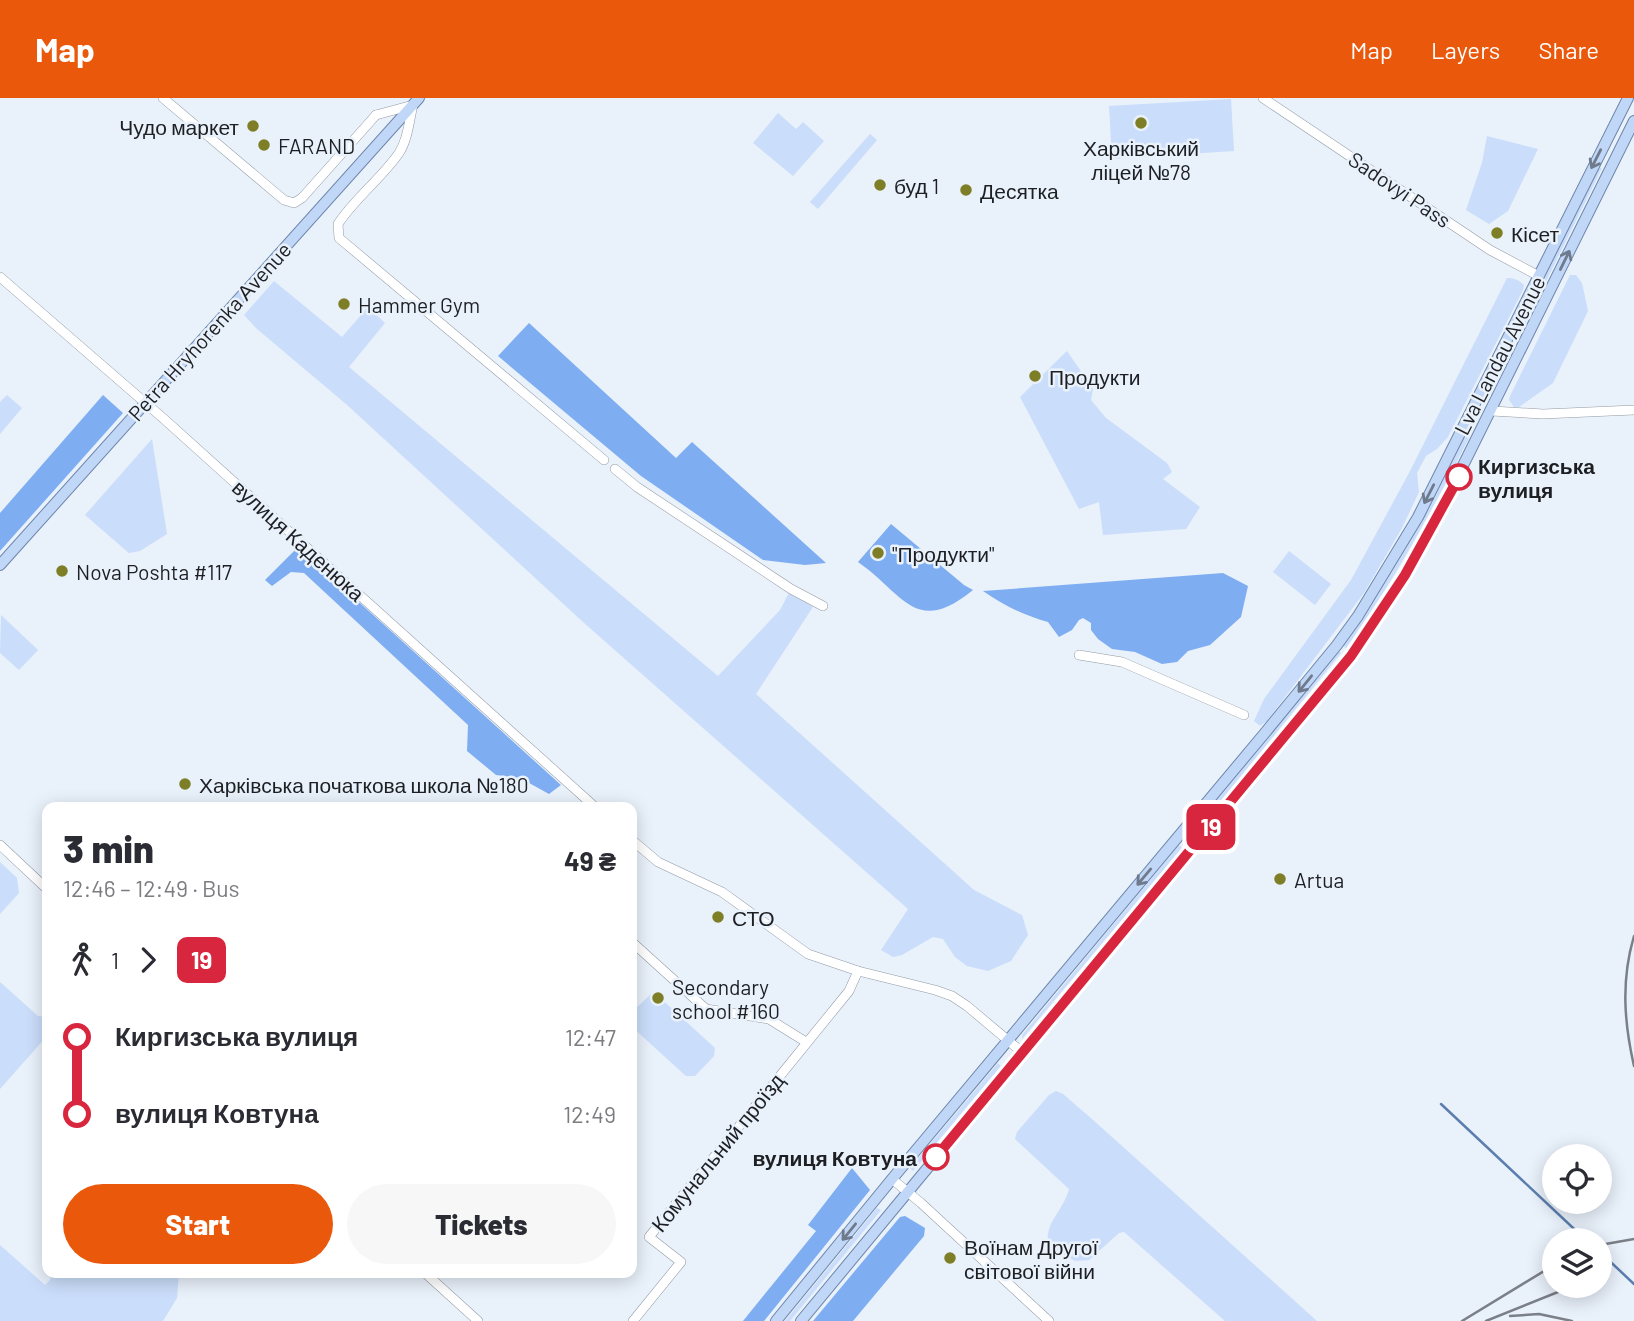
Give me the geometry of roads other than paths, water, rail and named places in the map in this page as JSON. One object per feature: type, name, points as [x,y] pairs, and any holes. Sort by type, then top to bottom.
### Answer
[{"type":"main road","name":"Lva Landau Avenue","points":[[776,1321],[1264,734],[1358,616],[1418,517],[1628,98]]},
{"type":"main road","name":"Petra Hryhorenka Аvenue","points":[[0,565],[416,102]]},
{"type":"main road","name":"Lva Landau Avenue","points":[[801,1321],[1320,695],[1381,613],[1433,526],[1634,121]]},
{"type":"main road","points":[[1513,326],[1529,333]]},
{"type":"main road","points":[[1475,402],[1492,411]]},
{"type":"main road","points":[[1182,832],[1196,844]]},
{"type":"street","points":[[163,98],[284,200],[294,203],[302,198],[376,115],[416,102]]},
{"type":"street","name":"Sadovyi Pass","points":[[1263,98],[1490,250],[1539,276]]},
{"type":"street","points":[[416,102],[399,153],[349,207],[338,224],[340,237],[604,460]]},
{"type":"street","points":[[376,115],[388,116],[402,132],[405,140]]},
{"type":"street","name":"вулиця Каденюка","points":[[0,277],[145,402],[485,705],[590,802]]},
{"type":"street","points":[[1492,411],[1543,414],[1634,410]]},
{"type":"street","points":[[615,469],[637,487],[791,589],[823,606]]},
{"type":"street","points":[[1079,655],[1122,662],[1244,715]]},
{"type":"street","points":[[637,844],[657,862],[718,890],[795,946],[822,960],[951,996],[1023,1053]]},
{"type":"street","points":[[0,845],[42,884]]},
{"type":"street","points":[[637,947],[706,1009],[769,1019],[806,1042],[849,991],[858,971]]},
{"type":"street","name":"Комунальний проїзд","points":[[633,1321],[681,1262],[649,1237],[806,1042]]},
{"type":"street","points":[[892,1179],[1049,1321]]},
{"type":"street","points":[[431,1278],[478,1321]]},
{"type":"waterway","points":[[1441,1104],[1573,1228]]},
{"type":"waterway","points":[[1612,1263],[1634,1284]]},
{"type":"railway","points":[[1634,936],[1627,969],[1625,1001],[1634,1066]]},
{"type":"railway","points":[[1612,1243],[1634,1239]]},
{"type":"railway","points":[[1462,1321],[1542,1272]]},
{"type":"railway","points":[[1486,1321],[1543,1298]]},
{"type":"railway","points":[[1510,1316],[1539,1314],[1572,1321]]},
{"type":"place","name":"Харківський ліцей №78","points":[[1141,123]]},
{"type":"place","name":"Чудо маркет","points":[[253,126]]},
{"type":"place","name":"FARAND","points":[[264,145]]},
{"type":"place","name":"буд 1","points":[[880,185]]},
{"type":"place","name":"Десятка","points":[[966,190]]},
{"type":"place","name":"Кісет","points":[[1497,233]]},
{"type":"place","name":"Hammer Gym","points":[[344,304]]},
{"type":"place","name":"Продукти","points":[[1035,376]]},
{"type":"place","name":"Киргизська вулиця","points":[[1459,477]]},
{"type":"place","name":"\"Продукти\"","points":[[878,553]]},
{"type":"place","name":"Nova Poshta #117","points":[[62,571]]},
{"type":"place","name":"Харківська початкова школа №180","points":[[185,784]]},
{"type":"place","name":"Artua","points":[[1280,879]]},
{"type":"place","name":"СТО","points":[[718,917]]},
{"type":"place","name":"Secondary school #160","points":[[658,998]]},
{"type":"place","name":"вулиця Ковтуна","points":[[936,1157]]},
{"type":"place","name":"Воїнам Другої світової війни","points":[[950,1258]]}]
